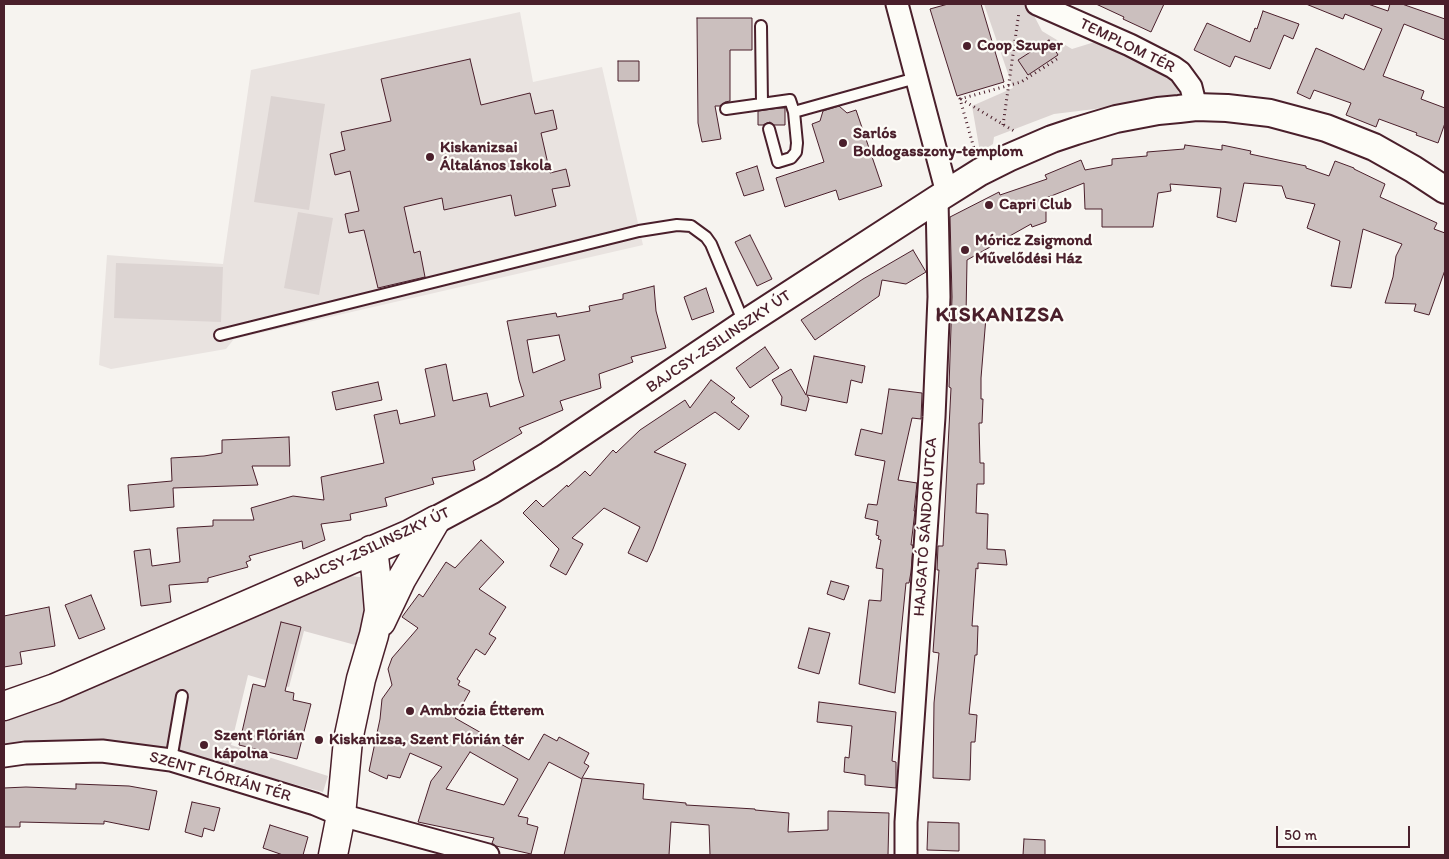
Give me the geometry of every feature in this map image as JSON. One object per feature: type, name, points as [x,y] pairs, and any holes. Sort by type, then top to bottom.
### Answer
[{"type":"main road","name":"BAJCSY-ZSILINSZKY ÚT","points":[[4,706],[55,688],[410,534],[436,520]]},
{"type":"main road","points":[[374,636],[401,580],[436,520]]},
{"type":"main road","points":[[333,855],[341,815],[348,740],[361,679],[374,636],[379,611],[374,557],[371,550]]},
{"type":"street","name":"HAJGATÓ SÁNDOR UTCA","points":[[897,4],[916,78],[942,196],[934,417],[906,812],[906,855]]},
{"type":"street","name":"TEMPLOM TÉR","points":[[1038,4],[1130,45],[1173,67],[1186,78],[1192,87],[1196,107]]},
{"type":"street","name":"BAJCSY-ZSILINSZKY ÚT","points":[[436,520],[492,490],[549,455],[744,324],[980,172],[1032,148],[1097,124],[1158,111],[1196,107],[1227,108],[1270,113],[1326,128],[1374,147],[1445,190]]},
{"type":"street","name":"SZENT FLÓRIÁN TÉR","points":[[4,756],[25,753],[102,751],[171,760],[315,804],[341,815],[488,855]]},
{"type":"lane","points":[[761,26],[762,104]]},
{"type":"lane","points":[[794,112],[916,78]]},
{"type":"lane","points":[[726,109],[790,100],[794,112],[797,143],[796,152],[791,158],[778,162],[769,129]]},
{"type":"lane","points":[[220,335],[640,231],[677,224],[691,226],[698,230],[711,244],[744,324]]},
{"type":"lane","points":[[171,760],[182,696]]},
{"type":"path","points":[[1003,124],[1020,4]]},
{"type":"path","points":[[960,99],[1021,82],[1060,57]]},
{"type":"path","points":[[960,99],[1014,131]]},
{"type":"path","points":[[960,99],[980,172]]},
{"type":"shaded area","points":[[984,4],[1024,4],[1029,6],[1042,31],[1072,49],[1098,41],[1170,74],[1179,94],[1095,109],[1054,114],[994,137],[993,144],[980,152],[972,106],[1013,88]]},
{"type":"shaded area","name":"Kiskanizsai Általános Iskola","points":[[520,12],[533,82],[602,67],[643,245],[234,339],[226,349],[111,369],[99,365],[107,255],[223,264],[251,70]]},
{"type":"shaded area","points":[[271,96],[325,104],[309,210],[254,202]]},
{"type":"shaded area","points":[[298,212],[333,218],[319,295],[284,288]]},
{"type":"shaded area","points":[[116,263],[223,267],[221,322],[114,318]]},
{"type":"shaded area","points":[[336,577],[367,578],[369,618],[359,646],[304,631],[289,687],[248,675],[231,745],[328,776],[323,792],[164,749],[141,745],[94,743],[4,750],[4,716]]},
{"type":"building","name":"Coop Szuper","points":[[948,4],[981,4],[1004,82],[957,96],[930,9]]},
{"type":"building","points":[[1096,4],[1164,4],[1151,32]]},
{"type":"building","points":[[1306,4],[1368,4],[1388,11],[1390,4],[1402,4],[1445,19],[1445,40],[1404,24],[1383,76],[1424,91],[1421,99],[1445,108],[1445,123],[1438,143],[1379,119],[1376,127],[1346,115],[1351,103],[1314,90],[1310,99],[1297,93],[1316,48],[1364,70],[1382,29],[1345,14],[1343,19]]},
{"type":"building","points":[[1263,11],[1299,24],[1293,39],[1284,35],[1270,69],[1235,56],[1230,67],[1194,50],[1207,23],[1250,42]]},
{"type":"building","points":[[697,18],[752,18],[752,50],[730,50],[730,101],[720,106],[715,106],[721,139],[702,142],[698,123]]},
{"type":"building","points":[[1049,40],[1058,55],[1028,75],[1018,60]]},
{"type":"building","name":"Kiskanizsai Általános Iskola","points":[[470,59],[481,105],[530,93],[535,114],[553,110],[557,129],[541,133],[550,173],[566,169],[570,186],[552,189],[556,206],[515,216],[511,195],[444,210],[442,198],[404,207],[414,253],[420,251],[425,277],[378,288],[364,230],[349,233],[345,214],[359,211],[350,171],[335,175],[330,154],[345,150],[341,132],[391,121],[381,79]]},
{"type":"building","points":[[618,61],[639,61],[639,81],[618,81]]},
{"type":"building","name":"Sarlós Boldogasszony-templom","points":[[839,106],[847,113],[856,110],[882,186],[839,200],[836,190],[785,207],[776,178],[824,162],[812,124],[820,121],[823,111]]},
{"type":"building","points":[[785,108],[785,125],[774,125],[770,122],[758,125],[758,111]]},
{"type":"building","points":[[1185,145],[1222,150],[1222,145],[1251,151],[1250,154],[1306,166],[1306,168],[1329,176],[1335,161],[1354,168],[1385,184],[1380,197],[1437,223],[1434,229],[1445,233],[1445,270],[1429,315],[1414,311],[1416,304],[1385,303],[1393,277],[1396,256],[1402,244],[1363,229],[1351,288],[1331,286],[1340,241],[1307,228],[1315,204],[1286,198],[1282,186],[1244,183],[1236,222],[1217,217],[1221,188],[1170,184],[1171,191],[1158,193],[1153,227],[1102,227],[1102,209],[1085,209],[1084,183],[1046,198],[1046,222],[1032,227],[1031,224],[967,260],[966,316],[986,317],[981,378],[981,399],[983,399],[982,423],[979,423],[980,463],[984,463],[984,484],[977,484],[976,513],[988,514],[987,549],[1005,550],[1007,565],[978,563],[978,569],[976,568],[972,626],[978,626],[977,655],[975,655],[969,714],[977,715],[975,742],[971,742],[970,780],[933,778],[934,703],[939,653],[933,652],[939,570],[937,570],[938,546],[943,546],[951,388],[949,387],[952,297],[950,217],[999,192],[1000,195],[1047,179],[1045,175],[1081,160],[1085,170],[1112,165],[1112,159],[1147,156],[1147,152],[1184,149]]},
{"type":"building","points":[[757,166],[764,190],[744,196],[736,173]]},
{"type":"building","points":[[750,235],[772,279],[757,286],[735,242]]},
{"type":"building","points":[[913,250],[926,272],[906,284],[882,280],[879,296],[815,340],[801,320],[863,279]]},
{"type":"building","points":[[654,286],[656,311],[666,348],[631,357],[633,362],[599,374],[601,388],[560,401],[563,410],[519,428],[522,433],[473,461],[475,470],[432,478],[434,484],[385,498],[387,506],[350,514],[351,520],[321,524],[325,540],[303,549],[302,541],[249,556],[251,560],[246,562],[248,567],[208,578],[208,582],[169,585],[171,602],[141,606],[134,551],[150,549],[152,566],[180,562],[177,528],[213,526],[213,520],[254,520],[251,508],[293,496],[324,500],[321,477],[384,463],[374,415],[397,410],[400,424],[435,416],[425,369],[446,364],[453,401],[487,393],[490,407],[524,396],[507,321],[556,313],[557,317],[590,311],[589,306],[623,299],[623,294]],"holes":[[[559,335],[565,360],[533,373],[527,340]]]},
{"type":"building","points":[[706,288],[714,312],[692,320],[684,297]]},
{"type":"building","points":[[765,347],[779,368],[750,388],[736,368]]},
{"type":"building","points":[[814,356],[865,366],[862,383],[851,380],[847,403],[807,395],[809,399],[806,411],[781,405],[782,397],[772,380],[791,369],[806,395]]},
{"type":"building","points":[[711,380],[735,398],[731,402],[749,416],[739,430],[715,412],[654,452],[686,464],[647,562],[628,553],[640,527],[604,508],[572,538],[583,544],[566,575],[550,566],[559,549],[523,513],[536,500],[543,507],[585,471],[590,476],[613,450],[616,453],[640,430],[685,400],[690,408]]},
{"type":"building","points":[[378,382],[382,400],[336,410],[332,392]]},
{"type":"building","points":[[889,389],[922,393],[921,419],[912,418],[898,480],[917,483],[911,545],[913,545],[911,572],[909,583],[906,583],[895,693],[859,684],[869,600],[881,601],[883,569],[876,568],[881,540],[876,535],[878,521],[865,518],[868,504],[877,505],[885,461],[855,455],[861,429],[882,434]]},
{"type":"building","points":[[289,437],[290,466],[252,466],[258,485],[173,488],[174,507],[130,511],[128,485],[172,481],[171,458],[222,453],[222,440]]},
{"type":"building","points":[[481,540],[504,562],[479,589],[506,607],[489,634],[496,638],[485,655],[476,649],[457,679],[460,681],[458,685],[470,691],[455,718],[529,760],[544,734],[557,741],[559,737],[589,753],[584,763],[589,766],[582,778],[644,784],[643,799],[686,803],[686,805],[789,813],[788,832],[828,830],[828,811],[889,813],[888,855],[710,855],[709,825],[671,822],[669,855],[564,855],[582,779],[549,762],[518,816],[528,818],[527,824],[538,827],[531,854],[496,846],[492,843],[494,838],[418,822],[431,781],[442,767],[410,753],[400,778],[388,775],[387,779],[369,771],[380,719],[382,699],[392,685],[388,669],[392,658],[418,628],[402,617],[419,594],[423,597],[446,562],[455,568]],"holes":[[[470,752],[518,779],[504,805],[446,789]]]},
{"type":"building","points":[[831,581],[849,586],[844,600],[827,594]]},
{"type":"building","points":[[91,595],[105,629],[79,639],[65,605]]},
{"type":"building","points":[[49,607],[55,646],[20,652],[22,664],[4,667],[4,616]]},
{"type":"building","points":[[281,622],[301,627],[285,691],[294,693],[293,700],[311,704],[297,759],[239,745],[253,684],[265,687]]},
{"type":"building","points":[[809,628],[830,633],[819,674],[798,668]]},
{"type":"building","points":[[819,702],[896,712],[892,761],[896,762],[896,788],[865,785],[865,775],[844,772],[845,757],[849,758],[852,726],[817,722]]},
{"type":"building","points":[[76,784],[129,786],[157,791],[149,830],[104,821],[104,824],[20,822],[20,827],[4,827],[4,788],[76,789]]},
{"type":"building","points":[[192,802],[220,808],[214,831],[204,828],[202,837],[185,832]]},
{"type":"building","points":[[928,822],[959,823],[959,851],[927,850]]},
{"type":"building","points":[[270,825],[308,837],[303,855],[283,855],[263,848]]},
{"type":"building","points":[[1024,839],[1045,840],[1045,855],[1023,855]]},
{"type":"place","name":"Coop Szuper","points":[[967,46]]},
{"type":"place","name":"Sarlós Boldogasszony-templom","points":[[843,143]]},
{"type":"place","name":"Kiskanizsai Általános Iskola","points":[[430,157]]},
{"type":"place","name":"Capri Club","points":[[989,205]]},
{"type":"place","name":"Móricz Zsigmond Művelődési Ház","points":[[965,250]]},
{"type":"place","name":"Ambrózia Étterem","points":[[410,711]]},
{"type":"place","name":"Kiskanizsa, Szent Flórián tér","points":[[319,740]]},
{"type":"place","name":"Szent Flórián kápolna","points":[[204,745]]},
{"type":"district","name":"KISKANIZSA","points":[[1000,316]]}]
